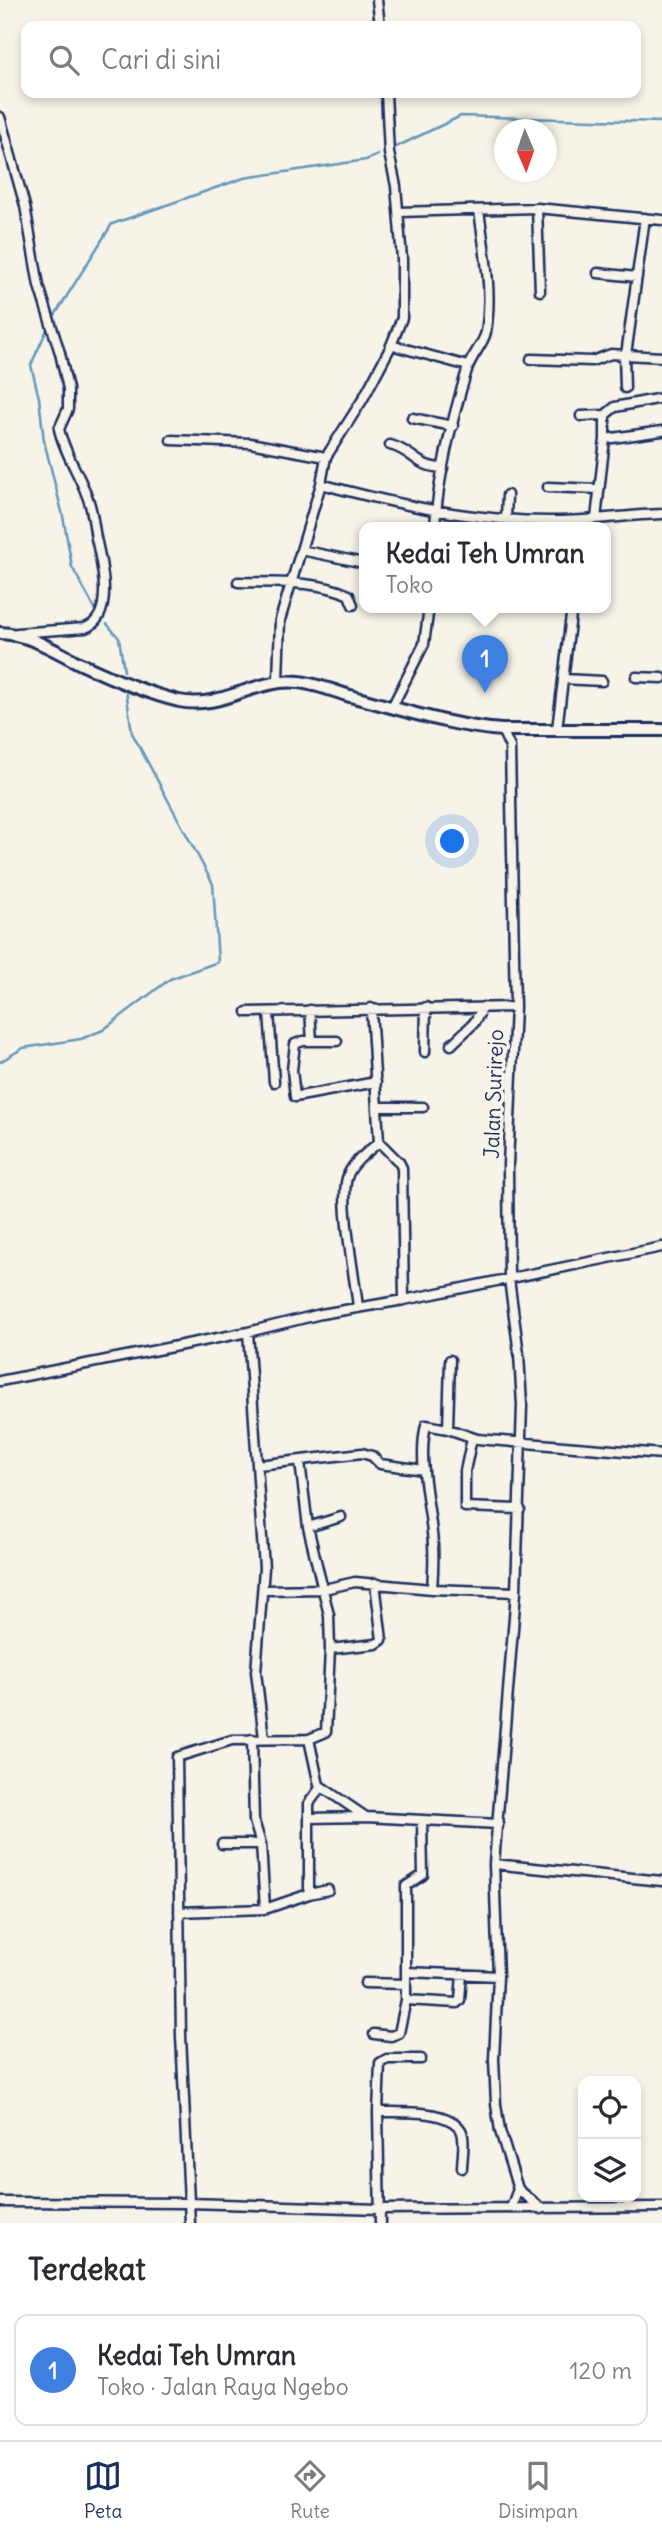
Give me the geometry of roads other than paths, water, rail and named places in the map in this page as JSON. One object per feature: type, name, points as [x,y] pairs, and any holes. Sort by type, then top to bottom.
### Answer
[{"type":"street","points":[[377,0],[379,21]]},
{"type":"street","points":[[278,681],[278,632],[327,457],[354,416],[402,318],[399,212],[389,153],[386,98]]},
{"type":"street","points":[[0,117],[25,206],[39,286],[68,389],[68,409],[59,429],[90,504],[103,581],[102,611],[94,624],[85,628],[5,633]]},
{"type":"street","points":[[399,212],[537,208],[662,220]]},
{"type":"street","points":[[537,208],[540,291]]},
{"type":"street","points":[[435,522],[443,468],[453,426],[468,366],[484,338],[489,304],[479,210]]},
{"type":"street","points":[[625,388],[625,355],[645,218]]},
{"type":"street","points":[[598,274],[637,277]]},
{"type":"street","points":[[391,345],[468,366]]},
{"type":"street","points":[[531,359],[592,361],[611,354],[662,357]]},
{"type":"street","points":[[581,416],[605,415],[615,407],[662,398]]},
{"type":"street","points":[[596,519],[605,415]]},
{"type":"street","points":[[412,418],[453,426]]},
{"type":"street","points":[[605,439],[662,430]]},
{"type":"street","points":[[171,440],[250,443],[327,457]]},
{"type":"street","points":[[390,445],[402,448],[424,465],[443,468]]},
{"type":"street","points":[[321,484],[384,501],[488,522],[506,518],[534,522]]},
{"type":"street","points":[[548,487],[599,489]]},
{"type":"street","points":[[506,518],[507,495]]},
{"type":"street","points":[[567,522],[662,514]]},
{"type":"street","points":[[301,550],[359,562]]},
{"type":"street","points":[[238,582],[292,583],[341,591],[349,595],[353,605]]},
{"type":"street","points":[[392,707],[424,644],[428,613]]},
{"type":"street","points":[[557,729],[571,613]]},
{"type":"street","points":[[5,633],[29,638],[120,681],[181,701],[212,702],[278,681],[300,682],[456,724],[502,730],[662,730]]},
{"type":"street","points":[[636,677],[662,678]]},
{"type":"street","points":[[563,680],[602,681]]},
{"type":"street","points":[[510,747],[522,729]]},
{"type":"street","name":"Jalan Surirejo","points":[[502,730],[510,747],[515,1007],[508,1165],[509,1279],[519,1354],[522,1405],[516,1592],[494,1864],[498,1976],[494,2059],[500,2131],[518,2189]]},
{"type":"street","points":[[425,1052],[426,1007]]},
{"type":"street","points":[[451,1045],[474,1023],[483,1007]]},
{"type":"street","points":[[247,1012],[515,1007]]},
{"type":"street","points":[[371,1008],[379,1142],[402,1168],[404,1300]]},
{"type":"street","points":[[310,1010],[312,1041]]},
{"type":"street","points":[[269,1012],[274,1082]]},
{"type":"street","points":[[337,1041],[298,1042],[293,1048],[292,1088],[295,1097],[376,1082]]},
{"type":"street","points":[[378,1107],[423,1107]]},
{"type":"street","points":[[358,1307],[346,1210],[346,1180],[353,1167],[379,1142]]},
{"type":"street","points":[[0,1381],[662,1247]]},
{"type":"street","points":[[248,1332],[264,1590],[256,1672],[264,1738]]},
{"type":"street","points":[[448,1429],[450,1360]]},
{"type":"street","points":[[432,1590],[433,1545],[424,1470],[426,1426],[448,1429],[472,1438],[662,1454]]},
{"type":"street","points":[[472,1438],[466,1471],[465,1507],[520,1510]]},
{"type":"street","points":[[258,1465],[362,1453],[372,1456],[380,1464],[424,1470]]},
{"type":"street","points":[[190,2223],[181,2036],[177,1757],[232,1740],[309,1739],[326,1732],[329,1615],[308,1527],[300,1462]]},
{"type":"street","points":[[308,1527],[341,1517]]},
{"type":"street","points":[[264,1590],[324,1589],[355,1582],[432,1590],[516,1592]]},
{"type":"street","points":[[330,1649],[376,1644],[382,1640],[375,1583]]},
{"type":"street","points":[[252,1739],[254,1821],[261,1844],[265,1909]]},
{"type":"street","points":[[309,1739],[316,1779],[321,1787],[366,1817]]},
{"type":"street","points":[[309,1894],[309,1803],[321,1787]]},
{"type":"street","points":[[309,1818],[366,1817],[498,1824]]},
{"type":"street","points":[[374,2034],[391,2036],[400,2033],[406,2000],[406,1886],[423,1875],[422,1820]]},
{"type":"street","points":[[222,1844],[261,1844]]},
{"type":"street","points":[[494,1864],[662,1881]]},
{"type":"street","points":[[179,1912],[265,1909],[328,1890]]},
{"type":"street","points":[[407,1972],[498,1976]]},
{"type":"street","points":[[406,2000],[457,2003],[460,2000],[462,1975]]},
{"type":"street","points":[[365,1983],[406,1984]]},
{"type":"street","points":[[380,2223],[380,2063],[387,2059],[421,2059]]},
{"type":"street","points":[[378,2112],[439,2116],[454,2123],[463,2136],[462,2168]]},
{"type":"street","points":[[511,2208],[518,2189],[542,2209]]},
{"type":"street","points":[[0,2202],[189,2203],[379,2209],[662,2207]]},
{"type":"waterway","points":[[396,147],[461,116],[662,122]]},
{"type":"waterway","points":[[55,315],[112,224],[244,178],[366,160],[378,155]]},
{"type":"waterway","points":[[49,325],[31,365],[39,398],[44,441],[63,516],[72,567],[95,609]]},
{"type":"waterway","points":[[107,624],[119,638],[124,671]]},
{"type":"waterway","points":[[0,1062],[23,1048],[81,1039],[103,1030],[170,979],[218,962],[213,884],[132,733],[126,690]]},
{"type":"place","name":"Kedai Teh Umran","points":[[485,693]]}]
